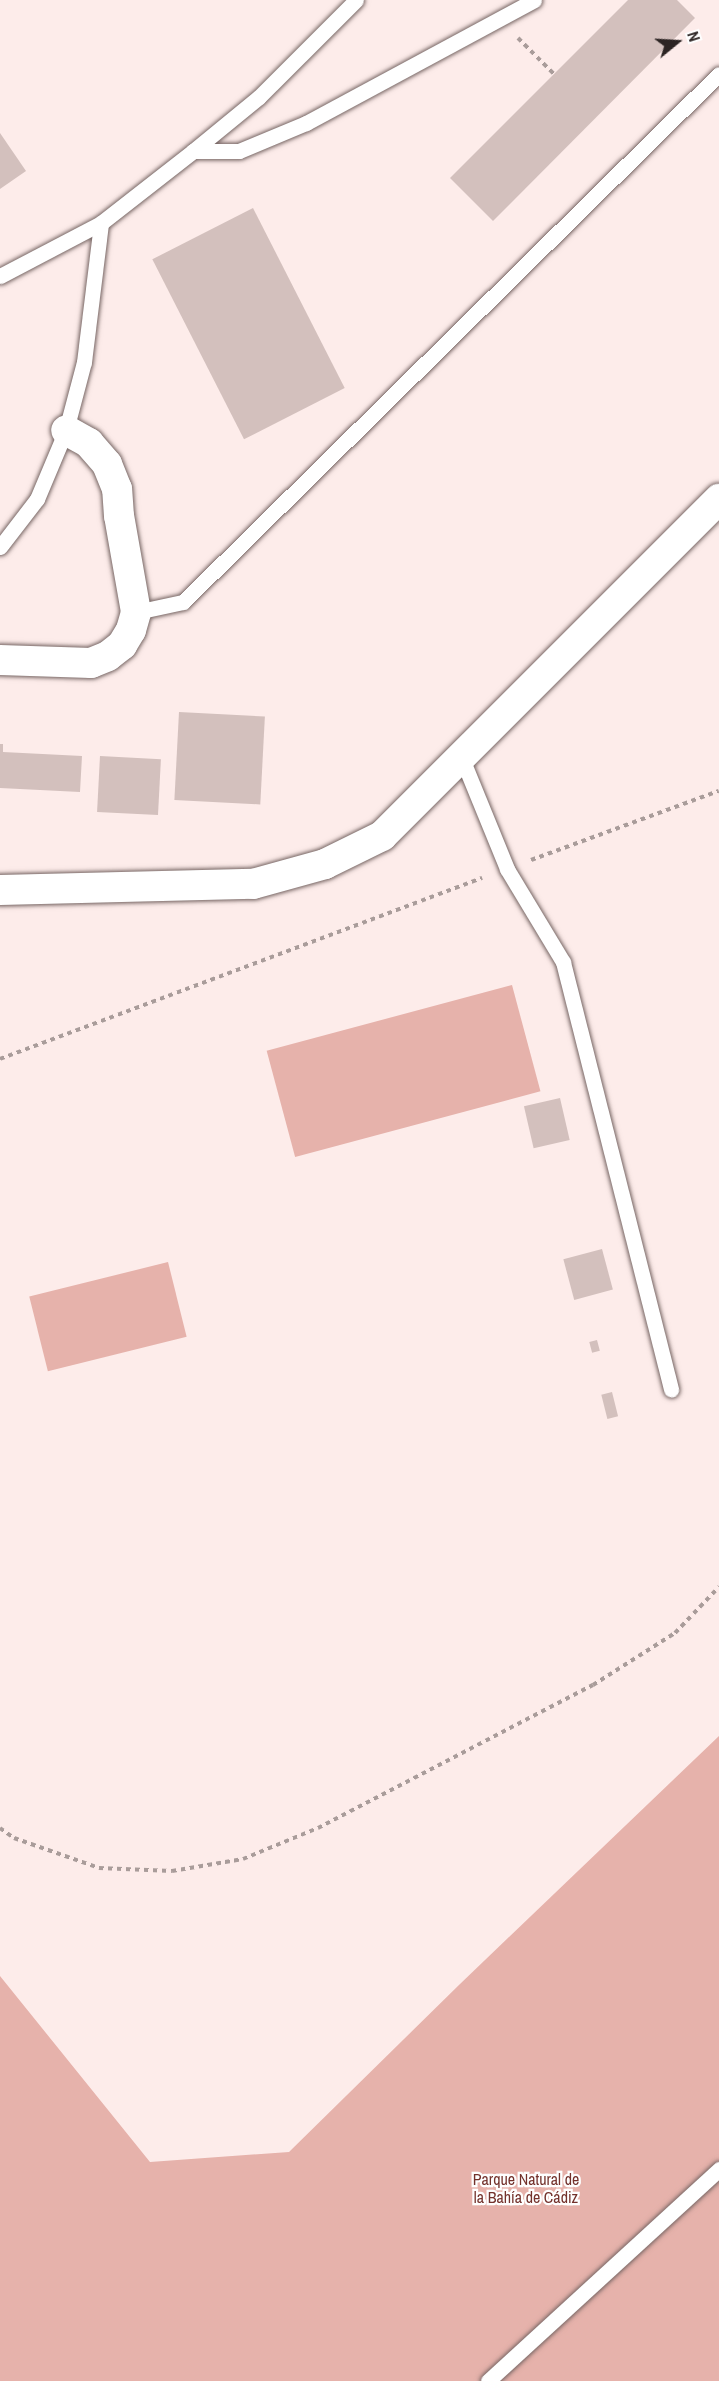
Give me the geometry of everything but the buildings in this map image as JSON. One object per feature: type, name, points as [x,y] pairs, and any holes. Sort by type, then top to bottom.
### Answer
[{"type":"street","points":[[0,660],[92,663],[108,656],[122,645],[131,630],[136,612],[119,516],[117,489],[107,464],[101,457],[89,444],[66,430]]},
{"type":"street","points":[[0,890],[253,884],[325,864],[382,836],[719,499]]},
{"type":"lane","points":[[0,276],[101,223],[194,151],[259,98],[356,0]]},
{"type":"lane","points":[[194,151],[239,151],[306,123],[534,0]]},
{"type":"lane","points":[[136,612],[183,602],[719,74]]},
{"type":"lane","points":[[0,547],[37,499],[66,430],[84,362],[101,223]]},
{"type":"lane","points":[[461,756],[507,869],[562,962],[671,1390]]},
{"type":"lane","points":[[488,2381],[719,2169]]},
{"type":"path","points":[[0,1059],[719,791]]},
{"type":"path","points":[[0,1828],[15,1838],[99,1868],[172,1871],[243,1859],[318,1828],[593,1685],[675,1633],[719,1587]]},
{"type":"green space","points":[[512,985],[540,1091],[295,1157],[267,1051]]},
{"type":"green space","points":[[168,1262],[187,1337],[48,1371],[29,1297]]},
{"type":"green space","name":"Parque Natural de la Bahía de Cádiz","points":[[719,1736],[719,2381],[0,2381],[0,1976],[150,2162],[289,2152],[460,1984]]}]
